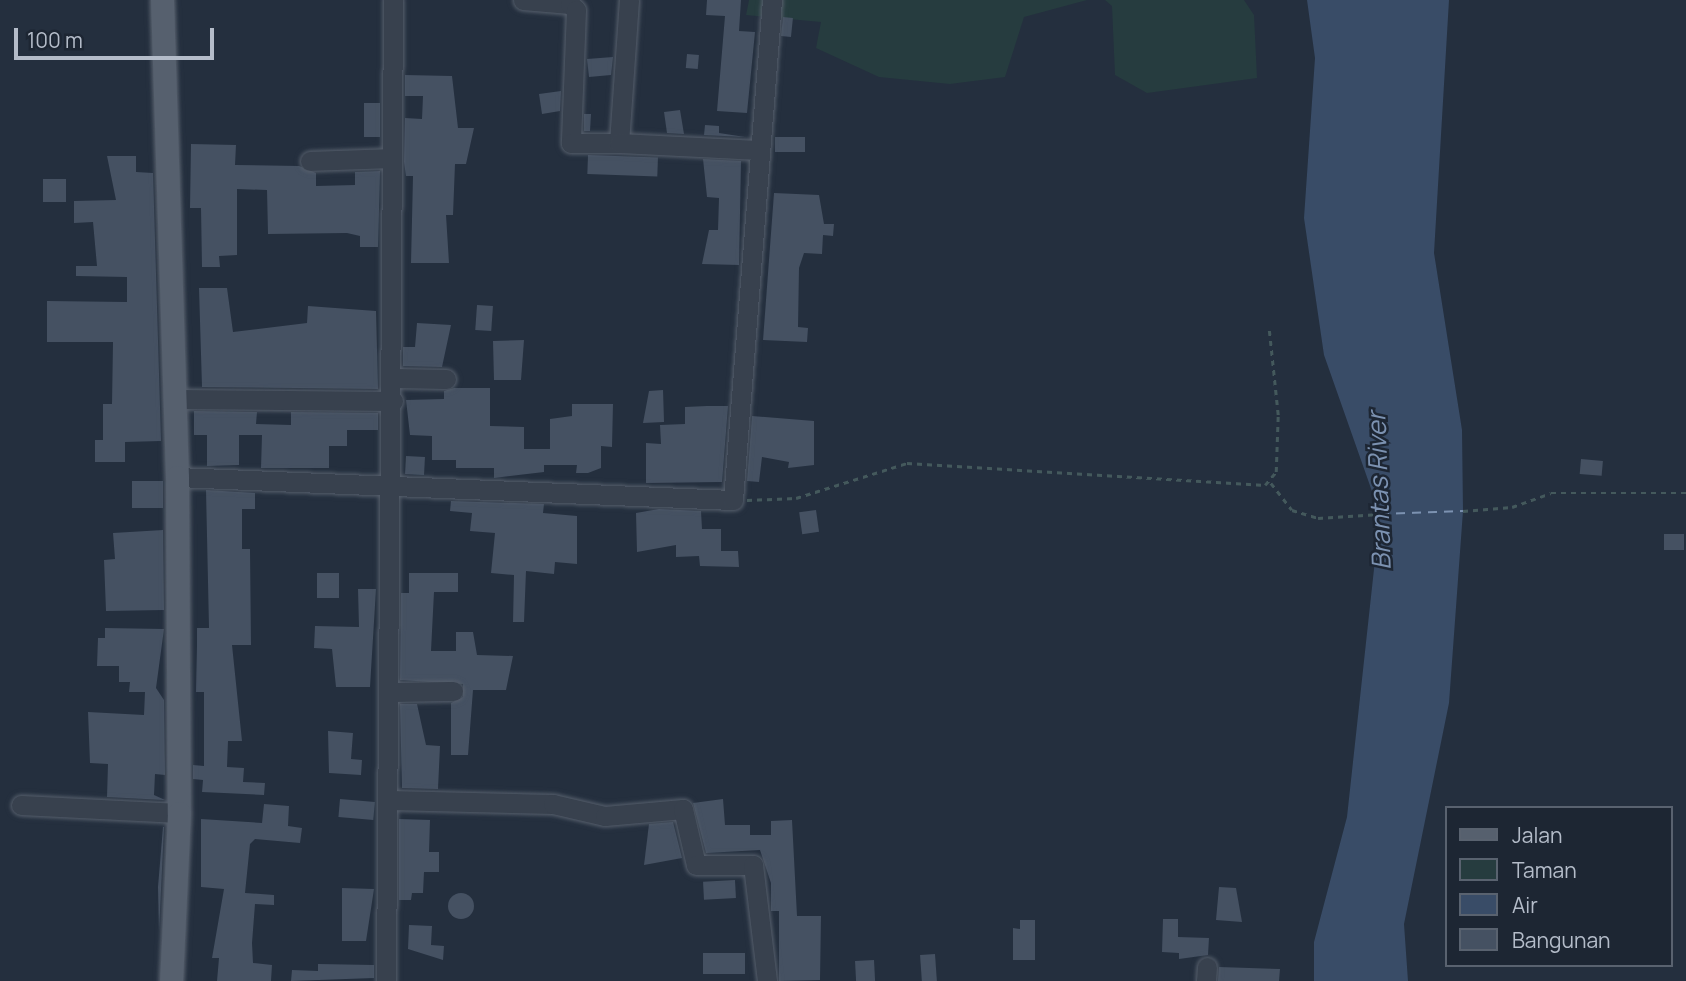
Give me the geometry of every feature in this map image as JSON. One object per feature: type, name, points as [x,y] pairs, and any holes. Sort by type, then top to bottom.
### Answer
[{"type":"main road","points":[[162,0],[177,477],[179,813],[171,981]]},
{"type":"street","points":[[386,981],[394,378],[391,158],[393,0]]},
{"type":"street","points":[[523,0],[570,4],[576,10],[571,143],[759,150]]},
{"type":"street","points":[[619,143],[629,0]]},
{"type":"street","points":[[177,477],[733,500],[772,0]]},
{"type":"street","points":[[310,161],[391,158]]},
{"type":"street","points":[[394,378],[446,379]]},
{"type":"street","points":[[176,399],[393,401]]},
{"type":"street","points":[[390,692],[453,691]]},
{"type":"street","points":[[389,800],[552,804],[605,816],[683,809],[695,865],[753,865],[766,981]]},
{"type":"street","points":[[21,805],[179,813]]},
{"type":"path","points":[[1269,330],[1278,415],[1271,483],[1293,510],[1318,518],[1380,514]]},
{"type":"path","points":[[733,500],[796,498],[907,463],[1271,483]]},
{"type":"path","points":[[1463,511],[1512,507],[1551,493],[1686,493]]},
{"type":"green space","points":[[749,0],[1087,0],[1024,17],[1005,77],[950,84],[879,77],[816,48],[821,22],[746,15]]},
{"type":"green space","points":[[1105,0],[1244,0],[1254,15],[1257,78],[1147,93],[1115,75],[1112,6]]},
{"type":"water","name":"Brantas River","points":[[1307,0],[1449,0],[1434,253],[1462,430],[1463,511],[1449,703],[1404,924],[1408,981],[1314,981],[1314,942],[1347,817],[1380,514],[1324,355],[1304,218],[1315,58]]},
{"type":"building","points":[[707,0],[741,0],[739,31],[755,32],[747,113],[717,111],[725,16],[706,15]]},
{"type":"building","points":[[783,17],[793,18],[791,37],[781,36]]},
{"type":"building","points":[[687,54],[699,55],[698,69],[686,68]]},
{"type":"building","points":[[613,57],[611,75],[589,77],[587,59]]},
{"type":"building","points":[[405,75],[452,76],[458,128],[474,128],[466,164],[455,164],[453,215],[446,215],[449,263],[411,263],[413,176],[406,176],[404,162],[405,118],[422,119],[423,96],[405,96]]},
{"type":"building","points":[[561,91],[560,111],[542,114],[539,94]]},
{"type":"building","points":[[364,103],[380,103],[380,137],[364,137]]},
{"type":"building","points":[[680,110],[684,134],[667,133],[664,112]]},
{"type":"building","points":[[584,114],[591,114],[590,131],[584,131]]},
{"type":"building","points":[[705,125],[719,126],[719,133],[745,137],[704,135]]},
{"type":"building","points":[[775,137],[805,137],[805,152],[775,152]]},
{"type":"building","points":[[191,144],[236,145],[235,165],[299,166],[316,173],[316,186],[355,185],[355,172],[380,171],[378,247],[360,247],[360,236],[347,233],[268,234],[267,190],[237,189],[237,255],[219,256],[220,267],[202,267],[201,208],[190,208]]},
{"type":"building","points":[[588,155],[658,157],[657,176],[587,174]]},
{"type":"building","points":[[107,156],[136,156],[136,172],[153,173],[161,441],[125,442],[125,462],[95,462],[95,440],[103,440],[103,404],[112,404],[113,342],[47,342],[47,301],[127,302],[127,277],[76,276],[76,266],[97,266],[93,222],[74,223],[74,201],[116,200]]},
{"type":"building","points":[[703,159],[741,161],[739,265],[702,264],[709,230],[718,230],[719,198],[707,197]]},
{"type":"building","points":[[43,179],[66,179],[66,202],[43,202]]},
{"type":"building","points":[[774,193],[819,195],[824,224],[834,224],[833,236],[823,235],[822,254],[804,253],[799,268],[798,327],[808,328],[807,342],[763,340]]},
{"type":"building","points":[[199,288],[227,288],[233,332],[307,323],[308,306],[376,311],[378,389],[202,387]]},
{"type":"building","points":[[477,305],[493,306],[491,331],[475,330]]},
{"type":"building","points":[[417,323],[451,325],[442,367],[403,366],[403,347],[415,347]]},
{"type":"building","points":[[524,340],[521,380],[494,380],[493,341]]},
{"type":"building","points":[[454,388],[490,388],[490,426],[524,427],[524,449],[550,449],[550,419],[572,416],[572,404],[613,404],[612,447],[601,446],[601,468],[588,473],[576,473],[577,465],[544,465],[544,472],[494,478],[494,468],[456,468],[456,460],[432,460],[432,436],[410,435],[406,400],[444,399],[444,391]]},
{"type":"building","points":[[663,390],[664,422],[643,423],[649,391]]},
{"type":"building","points":[[728,406],[722,482],[646,483],[646,443],[661,444],[660,425],[685,424],[685,407]]},
{"type":"building","points":[[194,411],[257,412],[256,424],[291,425],[291,412],[378,413],[378,430],[347,430],[347,446],[329,446],[329,468],[261,468],[262,435],[239,435],[239,465],[207,466],[207,435],[194,435]]},
{"type":"building","points":[[752,416],[814,421],[814,465],[788,468],[789,462],[762,457],[759,482],[747,481]]},
{"type":"building","points":[[406,456],[425,457],[424,475],[405,474]]},
{"type":"building","points":[[1581,459],[1603,461],[1602,476],[1580,474]]},
{"type":"building","points":[[132,481],[163,481],[163,508],[132,508]]},
{"type":"building","points":[[206,490],[255,493],[255,509],[242,509],[242,549],[250,549],[251,645],[232,645],[242,741],[228,741],[227,767],[244,768],[243,782],[265,783],[264,795],[202,792],[203,780],[193,779],[193,765],[204,766],[204,692],[196,692],[197,628],[209,628]]},
{"type":"building","points":[[451,501],[544,504],[543,513],[577,516],[577,564],[555,562],[554,574],[526,571],[524,622],[513,622],[514,575],[491,573],[495,533],[470,531],[472,513],[450,511]]},
{"type":"building","points":[[659,509],[701,511],[702,529],[721,529],[721,551],[738,551],[739,567],[700,566],[699,556],[676,557],[676,545],[637,552],[636,513]]},
{"type":"building","points":[[816,510],[819,532],[802,534],[799,512]]},
{"type":"building","points":[[163,530],[164,610],[106,611],[104,560],[115,559],[113,533]]},
{"type":"building","points":[[1664,534],[1684,534],[1684,550],[1664,550]]},
{"type":"building","points":[[317,573],[339,573],[339,598],[317,598]]},
{"type":"building","points":[[409,573],[458,573],[458,592],[434,592],[431,651],[456,651],[456,632],[473,632],[477,655],[513,656],[506,690],[473,690],[468,755],[451,755],[451,703],[463,697],[463,684],[400,680],[401,593],[409,593]]},
{"type":"building","points":[[358,589],[376,589],[370,687],[336,687],[332,649],[314,648],[315,626],[359,627]]},
{"type":"building","points":[[105,628],[164,629],[156,688],[164,700],[165,775],[155,774],[154,795],[165,800],[107,797],[108,764],[90,763],[88,712],[144,715],[145,692],[129,692],[130,682],[119,682],[119,666],[97,666],[98,638],[105,638]]},
{"type":"building","points":[[400,704],[417,704],[426,745],[440,746],[438,789],[402,788]]},
{"type":"building","points":[[328,731],[353,733],[351,759],[362,760],[361,775],[329,773]]},
{"type":"building","points":[[340,799],[375,802],[373,820],[338,817]]},
{"type":"building","points":[[723,799],[725,825],[750,825],[750,835],[771,835],[771,821],[792,820],[797,916],[821,916],[820,980],[779,981],[779,911],[771,911],[771,883],[760,850],[706,853],[693,803]]},
{"type":"building","points":[[264,804],[289,806],[288,826],[302,828],[300,843],[255,839],[250,844],[245,893],[274,895],[274,905],[255,904],[252,943],[253,963],[272,965],[271,981],[217,981],[219,958],[212,958],[224,889],[201,887],[201,819],[262,823]]},
{"type":"building","points":[[399,819],[430,820],[429,852],[439,852],[439,872],[424,872],[423,893],[412,893],[411,900],[399,900]]},
{"type":"building","points":[[673,822],[682,858],[644,865],[649,824]]},
{"type":"building","points":[[164,827],[159,931],[158,887]]},
{"type":"building","points":[[735,880],[736,898],[704,900],[703,882]]},
{"type":"building","points":[[1219,887],[1236,888],[1242,922],[1216,920]]},
{"type":"building","points":[[342,888],[374,889],[366,941],[342,941]]},
{"type":"building","points":[[461,893],[470,897],[474,906],[470,915],[461,919],[452,915],[448,906],[452,897]]},
{"type":"building","points":[[1163,919],[1178,919],[1178,937],[1209,938],[1208,955],[1179,959],[1179,953],[1162,952]]},
{"type":"building","points":[[1020,920],[1035,920],[1035,960],[1013,960],[1013,928],[1020,929]]},
{"type":"building","points":[[409,925],[432,926],[431,945],[444,946],[443,960],[408,949]]},
{"type":"building","points":[[703,953],[745,953],[745,974],[703,974]]},
{"type":"building","points":[[935,954],[937,981],[922,981],[920,955]]},
{"type":"building","points":[[874,960],[875,981],[856,981],[855,961]]},
{"type":"building","points":[[318,964],[374,965],[374,978],[291,981],[292,970],[318,971]]},
{"type":"building","points":[[1219,967],[1280,969],[1279,981],[1218,981]]},
{"type":"ferry route","points":[[1380,514],[1463,511]]}]
